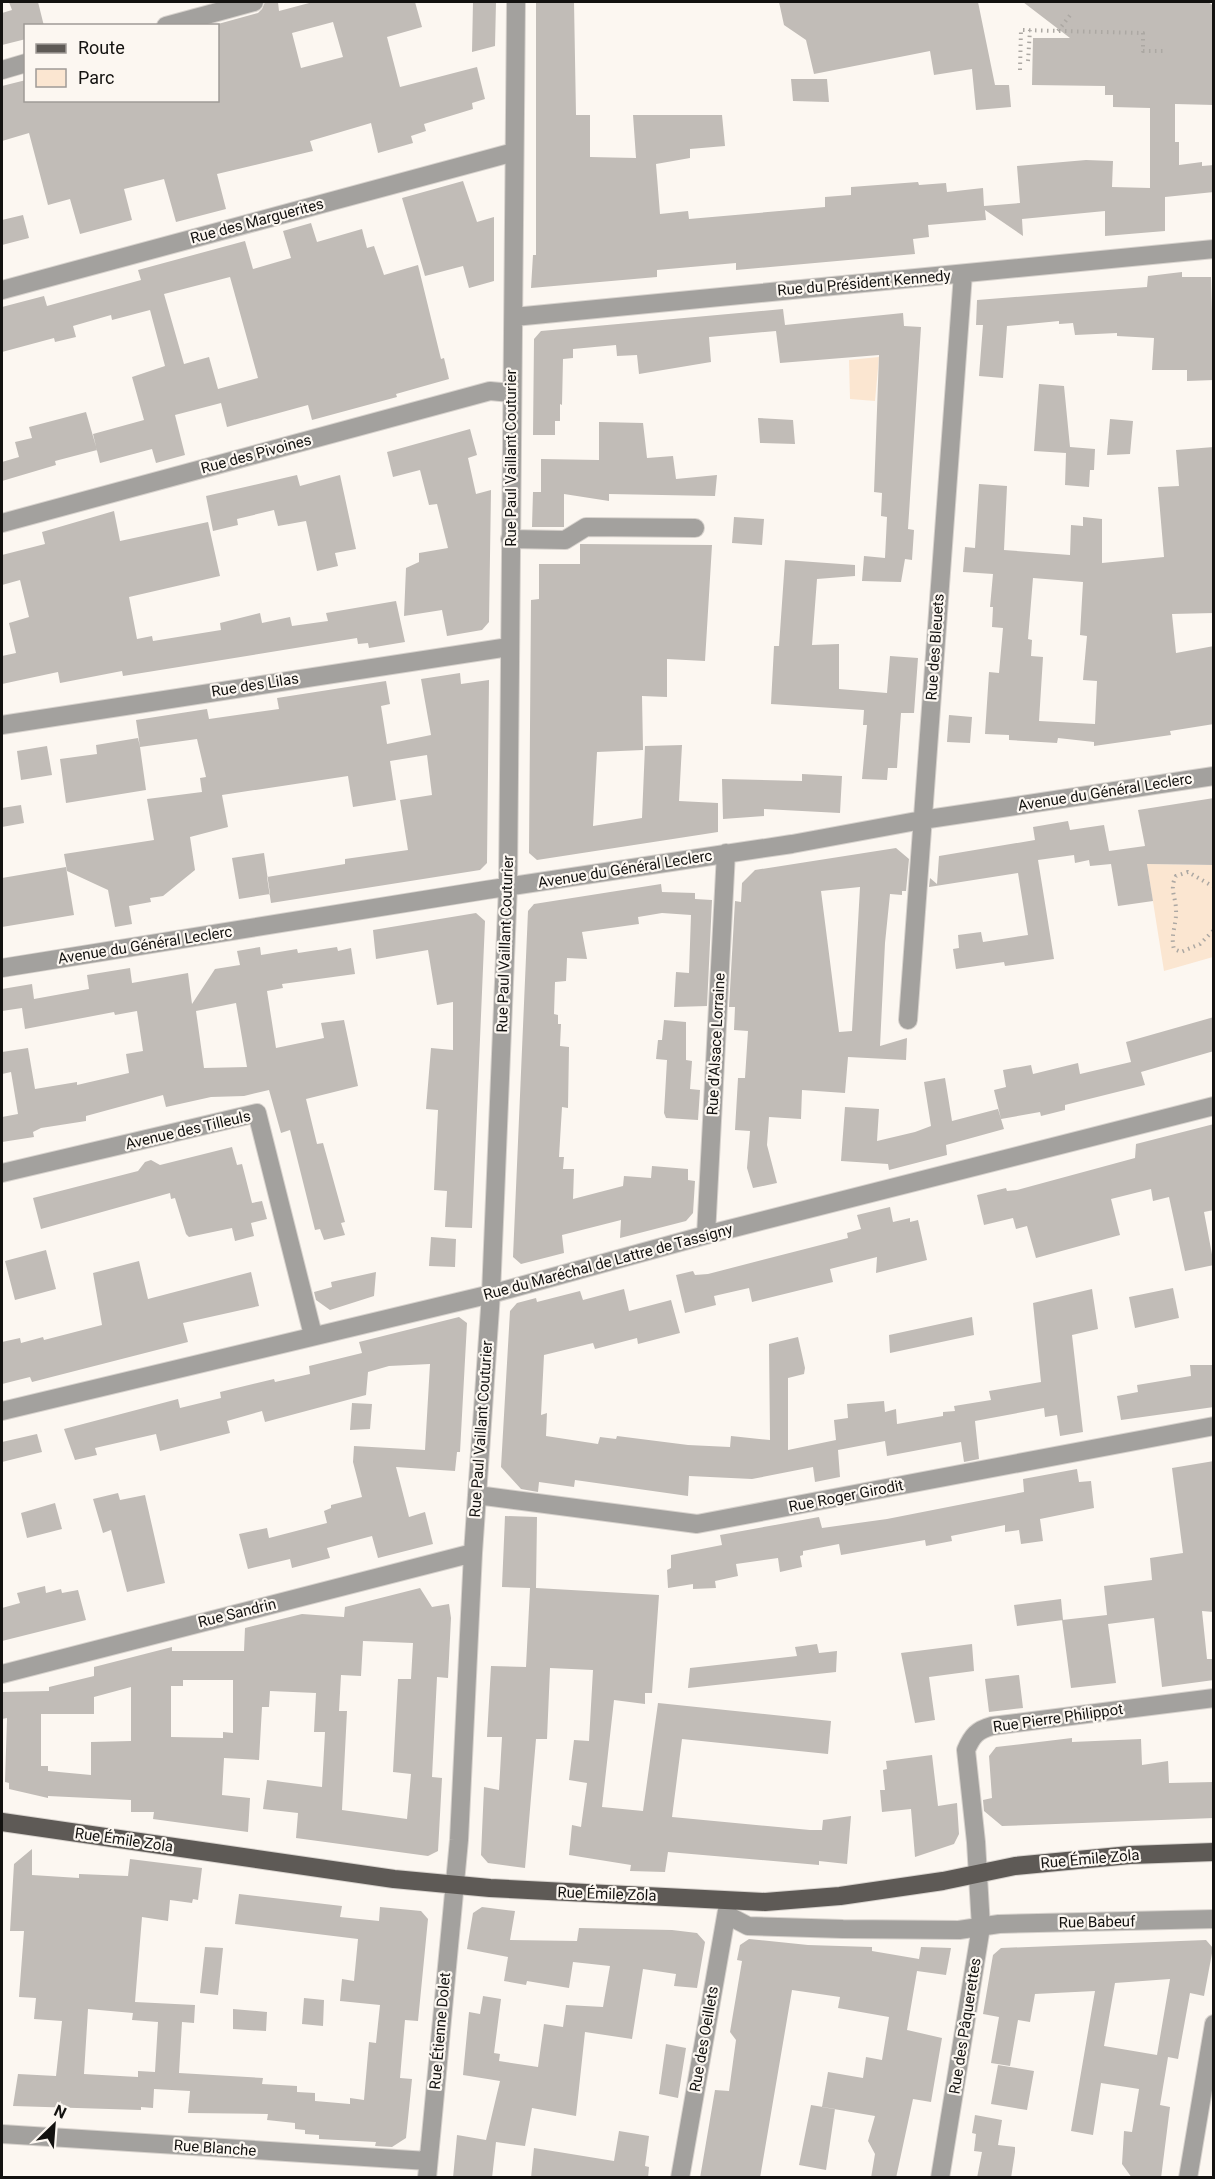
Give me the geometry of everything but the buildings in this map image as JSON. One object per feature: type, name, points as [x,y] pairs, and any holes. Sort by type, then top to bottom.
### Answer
[{"type":"main road","name":"Rue Émile Zola","points":[[2,1822],[394,1879],[728,1908],[765,1902],[840,1896],[1015,1866],[1130,1855],[1214,1852]]},
{"type":"street","points":[[173,24],[254,2]]},
{"type":"street","name":"Rue Paul Vaillant Couturier","points":[[454,1885],[491,1294],[508,886],[516,2]]},
{"type":"street","points":[[2,70],[24,64]]},
{"type":"street","name":"Rue des Marguerites","points":[[2,290],[514,152]]},
{"type":"street","name":"Rue du Président Kennedy","points":[[514,317],[1214,249]]},
{"type":"street","name":"Rue des Bleuets","points":[[908,1020],[963,274]]},
{"type":"street","name":"Rue des Pivoines","points":[[2,523],[490,391],[511,393]]},
{"type":"street","points":[[510,539],[565,540],[586,527],[695,528]]},
{"type":"street","name":"Rue des Lilas","points":[[2,725],[509,647]]},
{"type":"street","name":"Avenue du Général Leclerc","points":[[2,968],[922,820],[1214,776]]},
{"type":"street","name":"Rue d'Alsace Lorraine","points":[[706,1235],[726,853]]},
{"type":"street","name":"Rue du Maréchal de Lattre de Tassigny","points":[[2,1411],[491,1294],[706,1235],[1214,1106]]},
{"type":"street","name":"Avenue des Tilleuls","points":[[2,1173],[257,1113],[313,1335]]},
{"type":"street","name":"Rue Roger Girodit","points":[[477,1495],[697,1524],[1214,1426]]},
{"type":"street","name":"Rue Sandrin","points":[[2,1674],[473,1553]]},
{"type":"street","name":"Rue Pierre Philippot","points":[[978,1874],[966,1750],[971,1738],[980,1730],[1214,1698]]},
{"type":"street","name":"Rue des Pâquerettes","points":[[940,2178],[981,1927],[978,1874]]},
{"type":"street","name":"Rue Étienne Dolet","points":[[428,2169],[454,1885]]},
{"type":"street","name":"Rue Émile Zola","points":[[728,1908],[748,1926],[948,1930],[981,1927]]},
{"type":"street","name":"Rue des Oeillets","points":[[680,2178],[728,1908]]},
{"type":"street","name":"Rue Babeuf","points":[[981,1927],[1214,1919]]},
{"type":"street","points":[[1188,2178],[1214,2024]]},
{"type":"street","name":"Rue Blanche","points":[[2,2134],[428,2169]]},
{"type":"path","points":[[1058,31],[1071,14]]},
{"type":"path","points":[[1020,70],[1021,30],[1143,33],[1143,51],[1162,51]]},
{"type":"path","points":[[1028,61],[1030,30]]},
{"type":"path","points":[[1214,887],[1188,872],[1176,876],[1172,892],[1176,906],[1172,941],[1174,949],[1181,952],[1200,944],[1214,930]]},
{"type":"green space","points":[[879,357],[875,401],[850,399],[849,360]]},
{"type":"green space","points":[[1147,864],[1213,865],[1213,957],[1164,971]]}]
